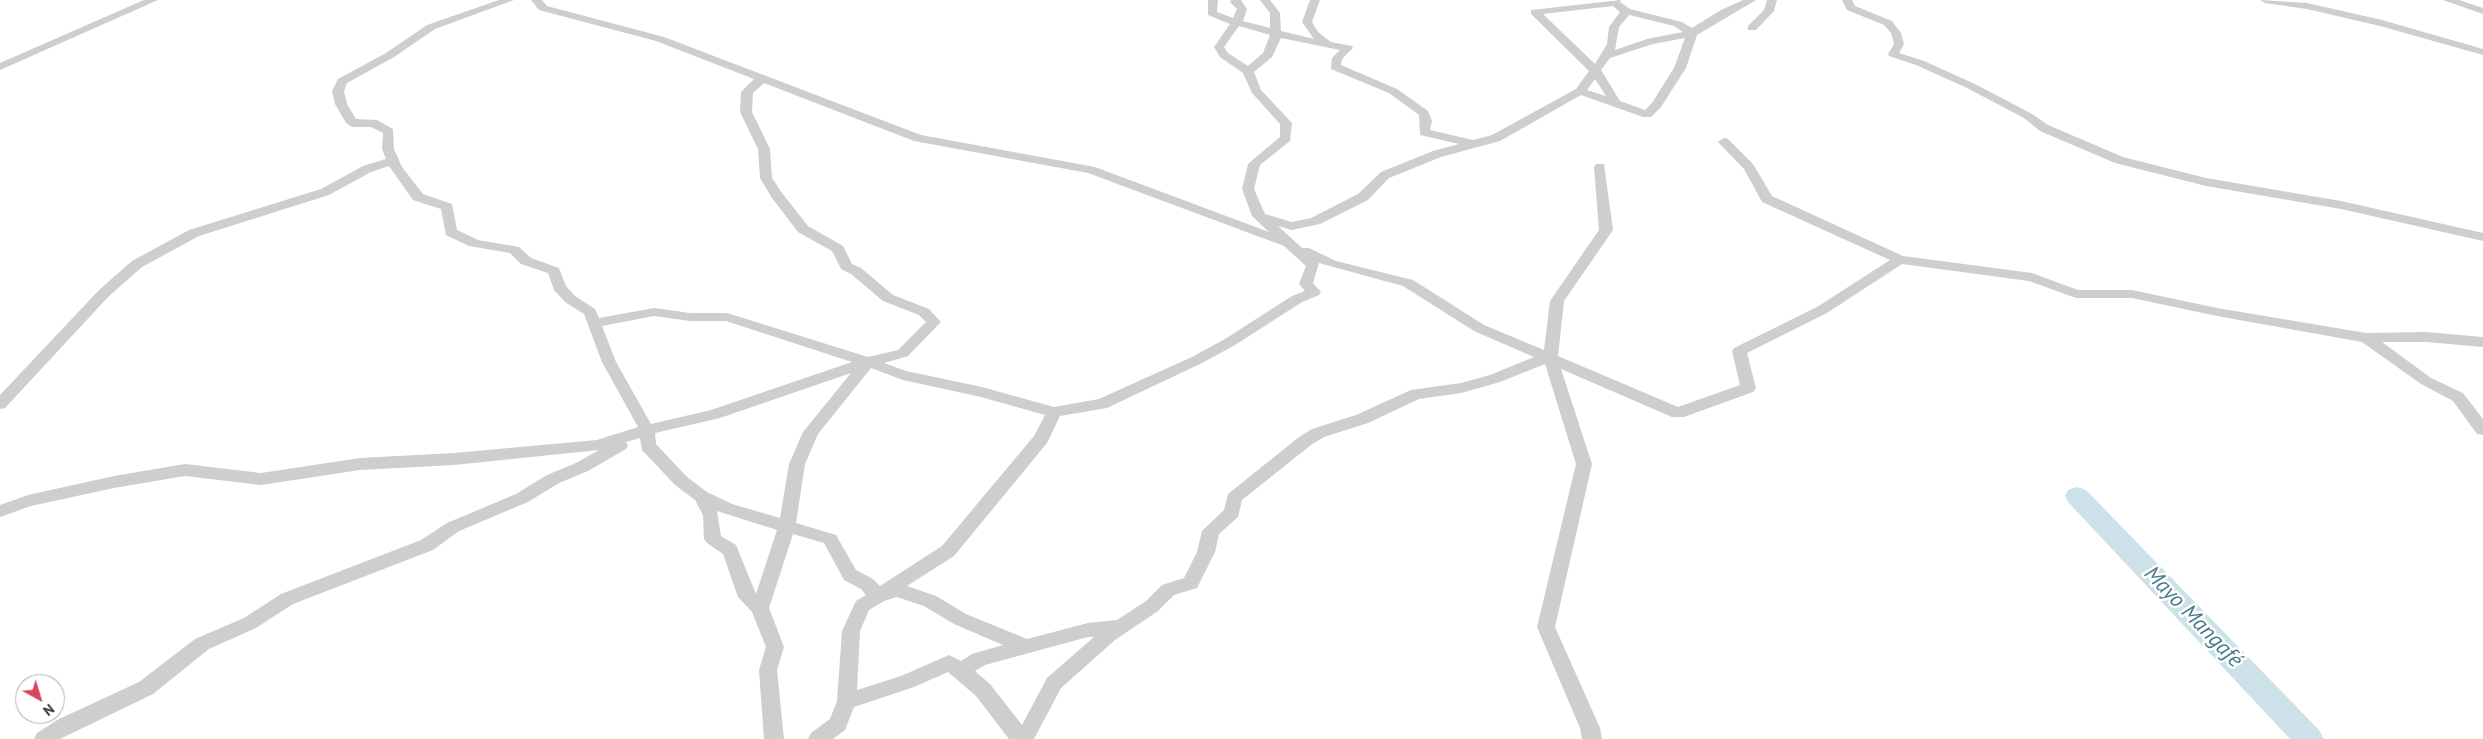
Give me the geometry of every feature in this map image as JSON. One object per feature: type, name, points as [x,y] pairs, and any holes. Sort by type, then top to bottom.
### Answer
[{"type":"street","points":[[0,67],[153,0]]},
{"type":"street","points":[[509,0],[431,27],[390,55],[342,81],[338,91],[341,104],[352,123],[373,124],[389,132],[388,149],[394,162],[418,198],[447,207],[451,232],[474,243],[514,250],[526,261],[554,271],[559,286],[570,299],[590,312],[609,362],[647,432],[648,446],[681,481],[701,496],[726,508],[830,539],[850,575],[867,584],[878,596]]},
{"type":"street","points":[[536,0],[543,8],[660,40],[918,138],[1091,170],[1288,244],[1330,264],[1408,283],[1479,328],[1678,413],[1748,388],[1739,351],[1822,310],[1900,260]]},
{"type":"street","points":[[1209,0],[1212,13],[1236,23],[1275,30],[1302,40],[1348,48],[1337,58],[1335,67],[1393,91],[1424,113],[1426,121],[1424,132],[1472,143]]},
{"type":"street","points":[[594,323],[654,312],[690,317],[727,317],[903,375],[982,392],[1054,412],[1102,404],[1230,342],[1298,299],[1314,292],[1306,284],[1313,265],[1259,216],[1248,189],[1254,164],[1286,138],[1286,123],[1256,91],[1248,72],[1224,55],[1219,47],[1236,23],[1242,9],[1235,2],[1236,0]]},
{"type":"street","points":[[1248,72],[1268,55],[1276,39],[1275,13],[1265,0]]},
{"type":"street","points":[[1315,0],[1307,22],[1314,34],[1326,43]]},
{"type":"street","points":[[1606,56],[1651,41],[1692,33],[1726,12],[1751,0]]},
{"type":"street","points":[[1752,28],[1769,11],[1772,0]]},
{"type":"street","points":[[1847,0],[1851,8],[1888,23],[1896,34],[1899,44],[1893,54],[1920,63],[1971,86],[2028,116],[2044,128],[2119,160],[2206,182],[2341,205],[2483,237]]},
{"type":"street","points":[[2268,0],[2382,23],[2483,52]]},
{"type":"street","points":[[2448,0],[2483,11]]},
{"type":"street","points":[[1616,104],[1596,71],[1535,12],[1614,1],[1626,11],[1678,24],[1692,33]]},
{"type":"street","points":[[1259,216],[1292,226],[1315,222],[1363,197],[1384,175],[1437,154],[1496,138],[1580,91],[1606,56],[1612,44],[1614,27],[1626,11]]},
{"type":"street","points":[[1580,91],[1647,115],[1658,105],[1680,68],[1692,33]]},
{"type":"street","points":[[0,511],[28,501],[114,482],[184,470],[261,479],[360,464],[454,459],[528,450],[597,445],[714,414],[868,362],[903,353],[934,322],[924,312],[888,298],[856,271],[846,266],[838,249],[803,228],[777,195],[766,178],[764,149],[746,112],[747,92],[761,79]]},
{"type":"street","points":[[1724,142],[1749,167],[1767,199],[1900,260],[2032,277],[2076,294],[2132,294],[2217,312],[2366,338],[2426,337],[2483,342]]},
{"type":"street","points":[[0,404],[83,314],[137,264],[194,233],[325,192],[367,169],[394,162]]},
{"type":"street","points":[[1592,739],[1590,728],[1546,627],[1584,464],[1550,357],[1557,301],[1606,230],[1600,167]]},
{"type":"street","points":[[2366,338],[2426,381],[2458,397],[2483,430]]},
{"type":"street","points":[[847,701],[907,682],[949,663],[962,670],[983,690],[1022,739],[1054,683],[1108,634],[1152,606],[1168,590],[1191,583],[1206,552],[1211,531],[1232,513],[1234,498],[1305,441],[1318,433],[1362,419],[1416,394],[1461,388],[1494,379],[1550,357]]},
{"type":"street","points":[[760,608],[783,542],[793,499],[797,464],[810,432],[868,362]]},
{"type":"street","points":[[818,739],[838,724],[847,701],[851,631],[862,606],[948,551],[1041,439],[1054,412]]},
{"type":"street","points":[[44,739],[66,725],[146,688],[202,644],[250,624],[286,599],[427,545],[453,527],[522,498],[553,479],[582,467],[647,432]]},
{"type":"street","points":[[701,496],[711,514],[713,539],[730,550],[747,597],[760,608],[775,647],[768,670],[774,739]]},
{"type":"street","points":[[878,596],[897,590],[930,601],[960,618],[1027,647]]},
{"type":"street","points":[[962,670],[979,659],[1088,630],[1120,627]]},
{"type":"waterway","name":"Mayo Mangafé","points":[[2077,496],[2309,739]]}]
